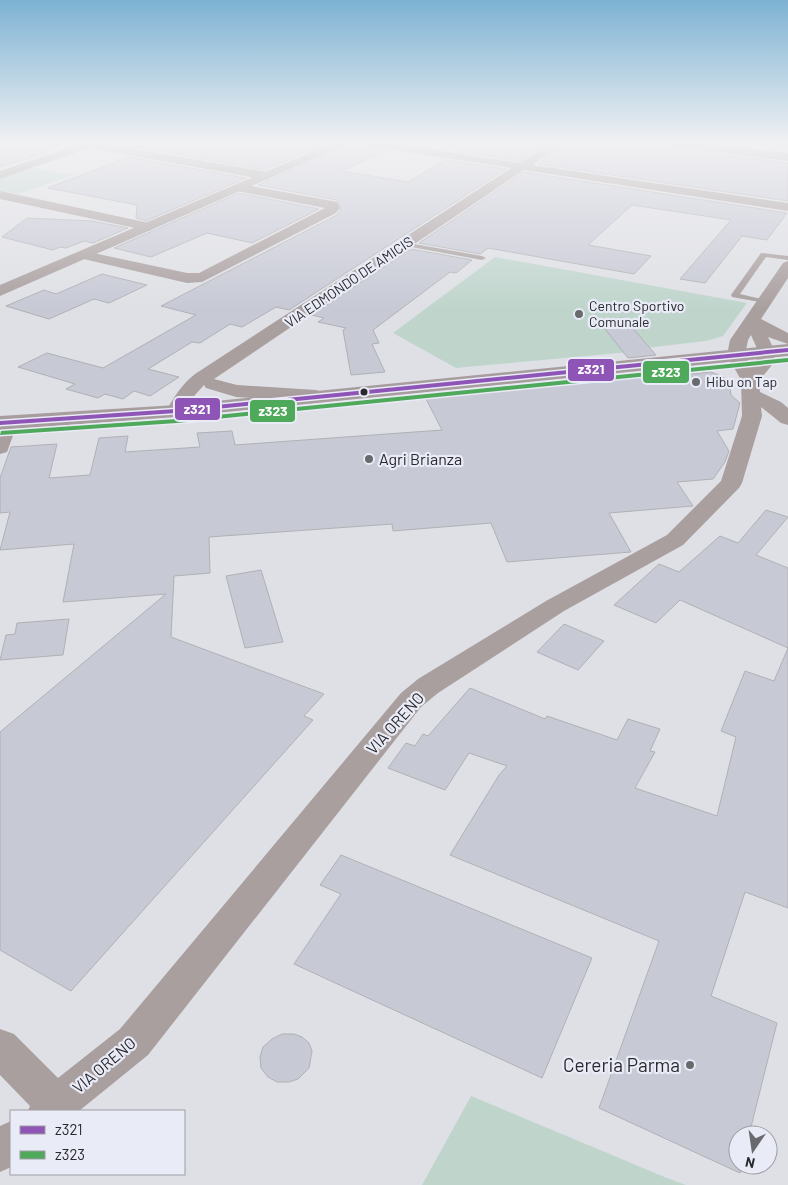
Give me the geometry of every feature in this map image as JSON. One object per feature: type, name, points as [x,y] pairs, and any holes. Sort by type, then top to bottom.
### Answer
[{"type":"main road","points":[[8,421],[205,408],[788,350]]},
{"type":"street","points":[[15,198],[148,227]]},
{"type":"street","points":[[0,291],[216,198]]},
{"type":"street","points":[[84,255],[187,278],[202,277],[333,208],[332,205],[296,198]]},
{"type":"street","name":"VIA EDMONDO DE AMICIS","points":[[176,410],[197,380],[215,377],[475,198]]},
{"type":"street","points":[[730,198],[788,207]]},
{"type":"street","points":[[736,355],[739,340],[788,266]]},
{"type":"street","points":[[752,320],[767,330],[788,339]]},
{"type":"street","points":[[752,320],[767,352],[766,361],[751,388],[788,419]]},
{"type":"street","name":"VIA ORENO","points":[[52,1108],[134,1042],[411,700],[428,686],[555,606],[675,540],[731,483],[752,416],[751,388],[736,355]]},
{"type":"street","points":[[205,408],[215,377],[236,391],[324,396]]},
{"type":"street","points":[[0,448],[8,421]]},
{"type":"street","points":[[0,1047],[52,1108]]},
{"type":"street","points":[[0,1151],[10,1143]]},
{"type":"lane","points":[[406,244],[482,258]]},
{"type":"lane","points":[[765,301],[735,295],[764,255],[788,258]]},
{"type":"green space","name":"Centro Sportivo Comunale","points":[[495,257],[747,303],[723,336],[706,341],[628,350],[629,352],[456,368],[393,333]]},
{"type":"green space","points":[[471,1096],[667,1178],[686,1185],[422,1185]]},
{"type":"building","points":[[102,198],[199,198],[146,221],[136,218],[137,205]]},
{"type":"building","points":[[227,198],[266,198],[319,209],[252,243],[207,233],[151,257],[114,248]]},
{"type":"building","points":[[328,198],[461,198],[289,310],[276,307],[242,327],[230,324],[200,343],[192,342],[148,369],[179,377],[150,396],[134,391],[123,399],[105,394],[98,398],[66,389],[75,384],[18,367],[47,353],[103,368],[196,315],[161,306],[337,215],[341,209],[337,200]]},
{"type":"building","points":[[485,198],[693,198],[787,213],[767,240],[742,236],[705,283],[680,279],[731,220],[632,205],[588,245],[651,256],[634,274],[488,248],[480,254],[419,243]]},
{"type":"building","points":[[770,198],[788,198],[788,201]]},
{"type":"building","points":[[27,218],[92,221],[128,228],[93,243],[84,241],[66,248],[60,247],[53,250],[2,237]]},
{"type":"building","points":[[411,249],[472,260],[456,273],[450,272],[373,330],[379,343],[372,344],[385,372],[351,375],[343,330],[346,328],[318,322],[324,318],[312,315]]},
{"type":"building","points":[[102,274],[147,285],[109,303],[94,299],[49,319],[6,306],[44,290],[56,294]]},
{"type":"building","points":[[624,318],[656,355],[628,358],[597,319]]},
{"type":"building","points":[[668,370],[673,376],[711,372],[721,376],[729,381],[731,395],[740,403],[733,429],[717,431],[729,451],[725,462],[713,479],[677,482],[693,506],[609,513],[631,552],[507,562],[491,523],[393,531],[392,524],[209,537],[210,573],[174,576],[171,637],[324,694],[304,716],[313,720],[71,991],[0,950],[0,732],[166,594],[63,602],[74,544],[0,550],[10,512],[0,513],[0,478],[11,447],[57,444],[49,478],[90,475],[99,438],[128,436],[125,452],[200,447],[197,433],[232,431],[235,445],[442,430],[425,397],[633,376],[633,373]]},
{"type":"building","points":[[766,510],[788,517],[756,555],[788,568],[788,648],[680,600],[656,623],[614,605],[659,564],[679,572],[720,536],[738,543]]},
{"type":"building","points":[[261,570],[283,642],[245,648],[226,576]]},
{"type":"building","points":[[69,619],[63,655],[0,660],[6,635],[15,634],[17,623]]},
{"type":"building","points":[[564,624],[604,641],[578,670],[537,652]]},
{"type":"building","points":[[788,648],[788,908],[745,892],[711,996],[777,1023],[752,1125],[728,1125],[728,1167],[599,1108],[659,941],[450,855],[499,775],[507,766],[469,753],[445,790],[388,768],[406,743],[415,746],[423,734],[428,736],[470,688],[545,719],[547,716],[617,740],[628,719],[660,729],[650,751],[655,752],[635,788],[717,816],[736,737],[721,731],[745,671],[774,681]]},
{"type":"building","points":[[341,855],[592,958],[542,1078],[294,964],[341,894],[320,885]]},
{"type":"building","points":[[282,1034],[294,1034],[302,1037],[309,1043],[312,1051],[309,1068],[298,1079],[289,1082],[277,1082],[268,1077],[261,1068],[260,1057],[263,1047],[272,1039]]},
{"type":"transit line","name":"z321","points":[[0,423],[176,411],[788,350]]},
{"type":"transit line","name":"z323","points":[[1,433],[177,421],[788,360]]},
{"type":"place","name":"Centro Sportivo Comunale","points":[[579,314]]},
{"type":"place","name":"Hibu on Tap","points":[[696,382]]},
{"type":"place","name":"Agri Brianza","points":[[369,459]]},
{"type":"place","name":"Cereria Parma","points":[[690,1065]]}]
